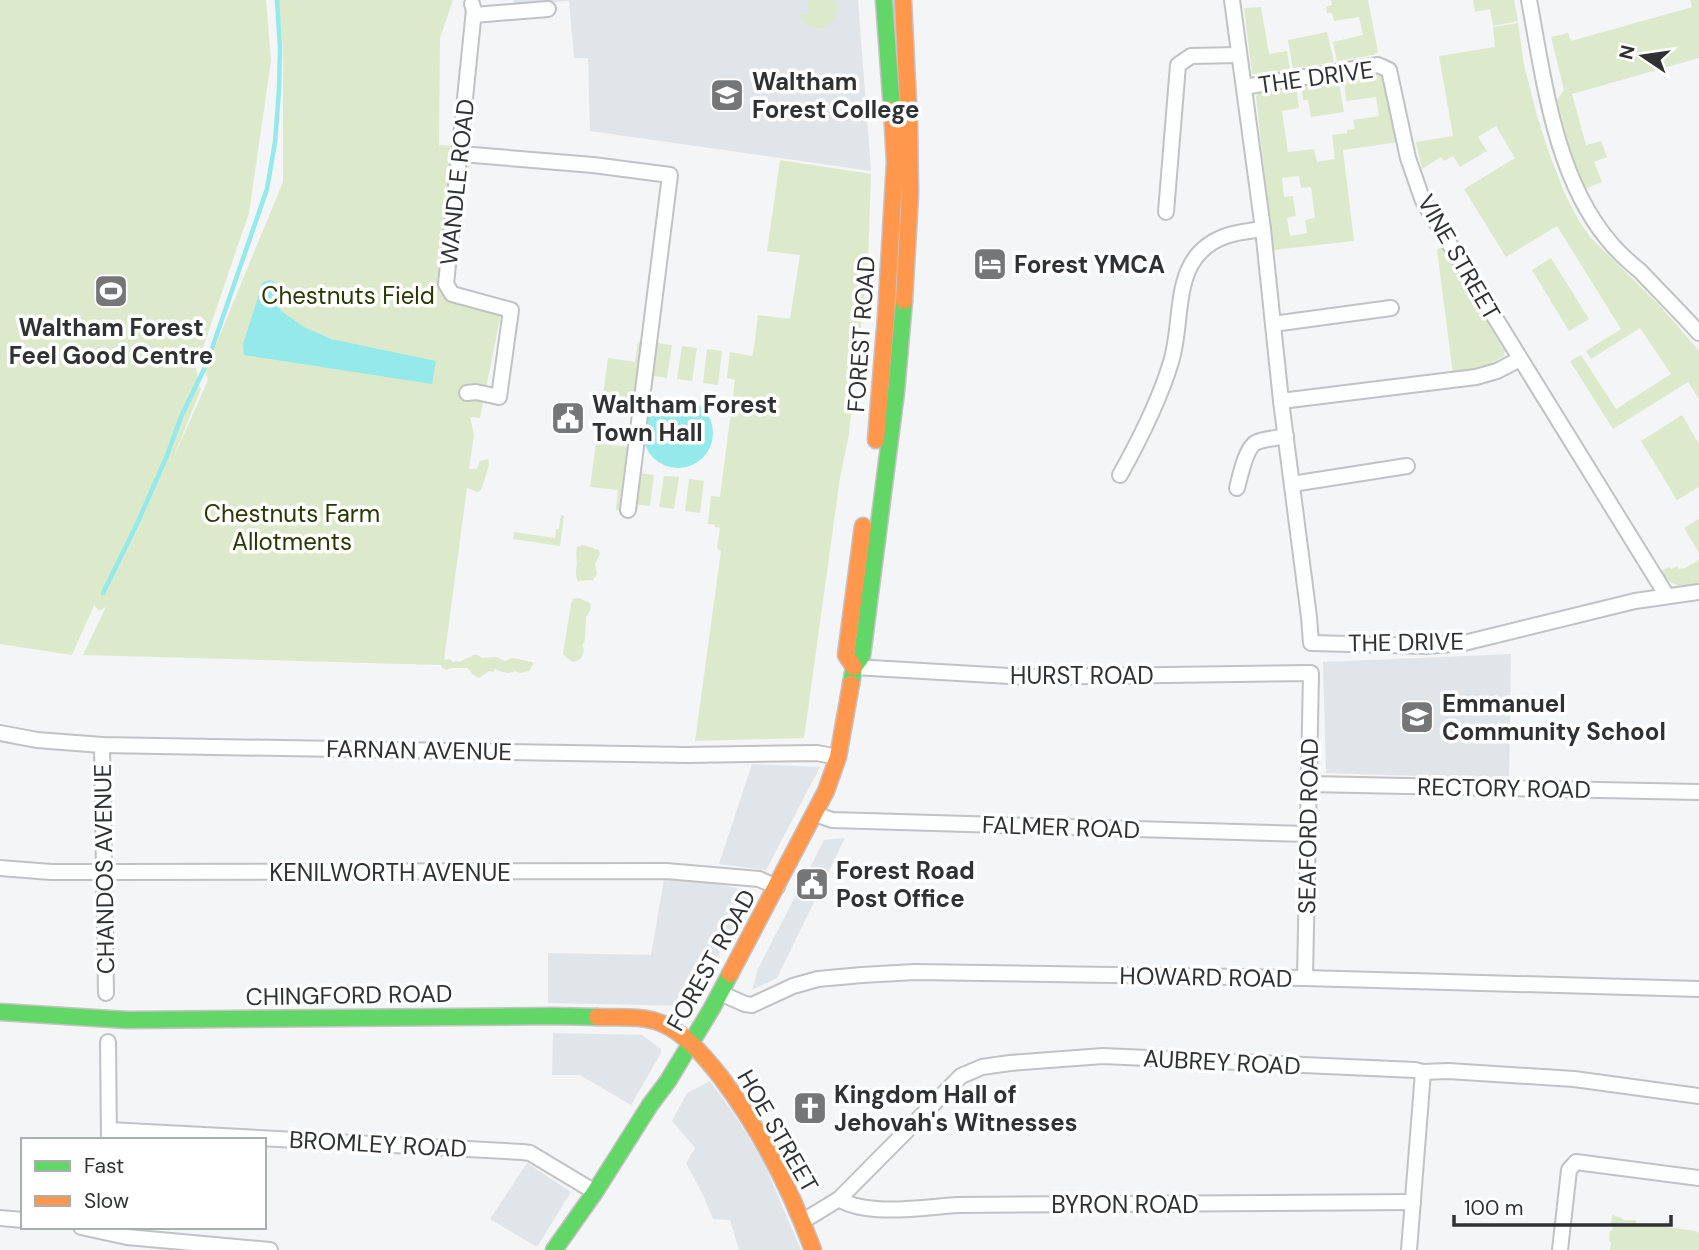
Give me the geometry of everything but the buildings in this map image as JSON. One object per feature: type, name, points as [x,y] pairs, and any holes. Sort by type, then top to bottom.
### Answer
[{"type":"main road","name":"FOREST ROAD","points":[[854,667],[846,654],[876,442],[894,172],[891,83],[884,0]]},
{"type":"main road","name":"FOREST ROAD","points":[[560,1248],[590,1188],[727,996],[777,887],[826,791],[838,757],[854,667],[863,650],[903,318],[910,194],[903,0]]},
{"type":"main road","name":"CHINGFORD ROAD","points":[[0,1012],[127,1020],[554,1016],[623,1018],[660,1022],[691,1043]]},
{"type":"main road","name":"HOE STREET","points":[[691,1043],[719,1074],[760,1136],[781,1173],[813,1250]]},
{"type":"street","name":"THE DRIVE","points":[[1231,0],[1263,229],[1311,643],[1426,646],[1464,643],[1635,601],[1699,592]]},
{"type":"street","points":[[1529,0],[1554,124],[1579,194],[1609,242],[1699,333]]},
{"type":"street","name":"WANDLE ROAD","points":[[467,393],[476,392],[499,397],[511,310],[452,294],[446,284],[461,154],[473,10],[548,9]]},
{"type":"street","name":"THE DRIVE","points":[[1166,212],[1178,65],[1191,56],[1239,55]]},
{"type":"street","name":"THE DRIVE","points":[[1244,87],[1378,65],[1389,70]]},
{"type":"street","name":"VINE STREET","points":[[1389,70],[1408,158],[1423,201],[1667,596]]},
{"type":"street","points":[[461,154],[593,165],[670,175],[628,510]]},
{"type":"street","points":[[1120,475],[1148,422],[1171,363],[1185,274],[1201,252],[1225,237],[1263,229]]},
{"type":"street","points":[[1273,324],[1391,308]]},
{"type":"street","points":[[1281,401],[1476,377],[1520,359]]},
{"type":"street","points":[[1237,488],[1252,446],[1257,442],[1286,436]]},
{"type":"street","points":[[1292,484],[1406,466]]},
{"type":"street","name":"HURST ROAD","points":[[854,667],[1026,677],[1311,673]]},
{"type":"street","name":"SEAFORD ROAD","points":[[1305,978],[1311,673]]},
{"type":"street","name":"FARNAN AVENUE","points":[[0,733],[37,740],[102,745],[686,755],[817,753],[838,757]]},
{"type":"street","name":"CHANDOS AVENUE","points":[[102,745],[106,993]]},
{"type":"street","name":"RECTORY ROAD","points":[[1309,784],[1699,792]]},
{"type":"street","name":"FALMER ROAD","points":[[815,814],[832,820],[1308,834]]},
{"type":"street","name":"KENILWORTH AVENUE","points":[[0,868],[51,872],[666,871],[759,879],[777,887]]},
{"type":"street","name":"HOWARD ROAD","points":[[727,996],[752,1005],[793,986],[818,979],[888,973],[1305,978],[1699,989]]},
{"type":"street","points":[[108,1042],[109,1135]]},
{"type":"street","name":"AUBREY ROAD","points":[[803,1221],[839,1199],[961,1076],[982,1067],[1010,1063],[1103,1056],[1448,1071],[1574,1079],[1699,1096]]},
{"type":"street","points":[[1409,1250],[1423,1072]]},
{"type":"street","name":"BROMLEY ROAD","points":[[109,1135],[182,1138]]},
{"type":"street","name":"BROMLEY ROAD","points":[[266,1141],[530,1153],[590,1188]]},
{"type":"street","points":[[1560,1250],[1569,1171],[1576,1162],[1699,1178]]},
{"type":"street","name":"BYRON ROAD","points":[[839,1199],[850,1205],[884,1210],[958,1205],[1413,1202]]},
{"type":"street","points":[[0,1218],[21,1220]]},
{"type":"street","points":[[107,1230],[127,1237],[270,1250]]},
{"type":"shaded area","name":"Waltham Forest College","points":[[514,0],[858,0],[871,171],[590,131],[588,58],[574,58],[569,1],[514,5]]},
{"type":"shaded area","name":"Emmanuel Community School","points":[[1511,654],[1509,779],[1326,773],[1323,662]]},
{"type":"shaded area","points":[[752,764],[820,767],[766,870],[719,864]]},
{"type":"shaded area","points":[[845,838],[777,978],[752,990],[758,969],[824,840]]},
{"type":"shaded area","points":[[664,879],[717,884],[749,891],[752,896],[689,1006],[548,1003],[548,953],[651,955]]},
{"type":"shaded area","points":[[553,1033],[642,1035],[661,1049],[661,1053],[631,1105],[580,1075],[552,1075]]},
{"type":"shaded area","points":[[710,1081],[763,1161],[801,1250],[739,1250],[730,1220],[713,1219],[686,1163],[695,1148],[672,1121],[687,1093]]},
{"type":"shaded area","points":[[527,1163],[571,1192],[537,1247],[490,1219]]},
{"type":"green space","points":[[0,0],[266,0],[271,61],[249,213],[196,368],[196,381],[201,389],[172,461],[208,380],[205,371],[283,182],[283,47],[278,0],[453,0],[440,38],[439,145],[472,147],[451,290],[504,299],[480,418],[470,417],[474,435],[469,469],[477,469],[480,461],[488,459],[489,465],[481,490],[478,492],[467,488],[444,660],[459,662],[476,654],[482,658],[496,657],[505,661],[512,658],[532,662],[529,671],[507,673],[495,669],[479,678],[468,668],[446,670],[441,665],[83,655],[106,607],[99,611],[95,603],[72,655],[0,644]]},
{"type":"green space","points":[[808,0],[836,0],[837,13],[827,26],[811,27],[802,20],[799,15],[809,14]]},
{"type":"green space","points":[[1331,0],[1368,0],[1378,52],[1337,61],[1333,42],[1363,35],[1359,17],[1334,21],[1332,13],[1327,13],[1326,7],[1332,5]]},
{"type":"green space","points":[[1473,0],[1514,0],[1518,21],[1493,26],[1490,9],[1475,12]]},
{"type":"green space","points":[[1690,0],[1699,0],[1699,58],[1572,94],[1586,145],[1601,141],[1607,157],[1594,162],[1602,182],[1585,189],[1571,153],[1557,100],[1564,90],[1551,37],[1568,33],[1571,41],[1692,7]]},
{"type":"green space","points":[[1261,7],[1269,54],[1287,51],[1290,70],[1258,76],[1252,73],[1244,8]]},
{"type":"green space","points":[[1518,23],[1524,65],[1536,112],[1564,192],[1591,238],[1663,309],[1699,351],[1699,399],[1688,382],[1613,429],[1570,361],[1581,355],[1616,409],[1671,374],[1640,328],[1591,359],[1586,351],[1621,329],[1557,226],[1506,257],[1464,189],[1515,158],[1496,126],[1478,137],[1487,151],[1460,167],[1453,156],[1444,161],[1441,157],[1422,169],[1416,142],[1453,136],[1439,56],[1495,47],[1493,27]]},
{"type":"green space","points":[[1327,32],[1334,62],[1293,69],[1288,40]]},
{"type":"green space","points":[[1376,72],[1382,76],[1387,83],[1399,142],[1343,150],[1354,241],[1273,250],[1256,97],[1260,89],[1296,85],[1299,108],[1282,111],[1288,152],[1314,149],[1317,162],[1335,159],[1332,135],[1355,129],[1353,120],[1379,116],[1376,97],[1346,101],[1344,78]],"holes":[[[1299,176],[1301,188],[1311,187],[1315,218],[1305,220],[1307,233],[1290,236],[1287,218],[1296,216],[1293,196],[1284,197],[1282,178]]]},
{"type":"green space","points":[[1335,80],[1339,83],[1344,112],[1311,117],[1308,100],[1303,100],[1301,84]]},
{"type":"green space","points":[[780,160],[871,174],[868,261],[849,434],[840,478],[804,738],[695,741],[721,551],[717,548],[720,528],[708,524],[711,496],[720,497],[735,380],[727,378],[730,352],[752,356],[758,315],[790,319],[800,255],[767,251]]},
{"type":"green space","points":[[1441,247],[1505,351],[1503,357],[1475,371],[1453,374],[1437,250]]},
{"type":"green space","points":[[1551,258],[1589,319],[1569,331],[1532,270]]},
{"type":"green space","points":[[638,342],[644,343],[636,407],[602,402],[608,358],[635,362]]},
{"type":"green space","points":[[657,343],[672,345],[667,378],[653,376]]},
{"type":"green space","points":[[682,346],[697,348],[692,381],[677,379]]},
{"type":"green space","points":[[707,349],[722,351],[718,385],[703,383]]},
{"type":"green space","points":[[1682,415],[1699,444],[1699,487],[1677,500],[1641,441]]},
{"type":"green space","points":[[596,443],[629,447],[621,511],[616,510],[618,490],[590,487]]},
{"type":"green space","points":[[639,473],[654,475],[650,506],[635,504]]},
{"type":"green space","points":[[664,476],[679,477],[674,509],[659,507]]},
{"type":"green space","points":[[689,479],[704,481],[700,513],[685,511]]},
{"type":"green space","points":[[561,515],[564,516],[560,546],[513,539],[514,532],[555,538]]},
{"type":"green space","points":[[1699,519],[1699,553],[1684,528]]},
{"type":"green space","points":[[583,545],[599,550],[595,564],[597,574],[593,580],[578,581],[577,578],[577,547]]},
{"type":"green space","points":[[1699,560],[1699,585],[1677,585],[1668,580],[1661,571],[1677,566],[1679,569],[1685,568]]},
{"type":"green space","points":[[579,598],[590,603],[591,609],[586,617],[585,640],[582,646],[584,650],[579,660],[572,662],[563,654],[571,604],[573,599]]},
{"type":"green space","points":[[1612,1215],[1622,1220],[1636,1220],[1636,1223],[1696,1231],[1699,1233],[1699,1250],[1610,1250]]},
{"type":"water","points":[[263,282],[275,282],[281,311],[304,327],[331,339],[436,361],[432,384],[244,355],[243,344]]},
{"type":"water","points":[[671,398],[685,398],[698,404],[707,413],[713,433],[711,446],[703,458],[685,468],[671,468],[658,462],[649,453],[643,440],[643,426],[649,413],[658,404]]},
{"type":"waterway","points":[[103,593],[136,526],[181,417],[207,363],[267,189],[275,142],[279,90],[277,0]]},
{"type":"traffic: fast","points":[[884,0],[892,110]]},
{"type":"traffic: fast","points":[[851,684],[854,667],[862,656],[896,392],[904,301]]},
{"type":"traffic: fast","points":[[554,1250],[668,1081],[730,974]]},
{"type":"traffic: fast","points":[[0,1012],[127,1020],[597,1017]]},
{"type":"traffic: slow","points":[[903,0],[910,194],[904,301]]},
{"type":"traffic: slow","points":[[876,440],[895,162],[892,110]]},
{"type":"traffic: slow","points":[[854,667],[846,655],[863,526]]},
{"type":"traffic: slow","points":[[730,974],[826,791],[838,757],[851,684]]},
{"type":"traffic: slow","points":[[597,1017],[653,1020],[670,1027],[701,1053],[735,1096],[761,1138],[784,1182],[813,1250]]},
{"type":"place","name":"Waltham Forest College","points":[[727,95]]},
{"type":"place","name":"Forest YMCA","points":[[990,264]]},
{"type":"place","name":"Waltham Forest Feel Good Centre","points":[[111,291]]},
{"type":"place","name":"Waltham Forest Town Hall","points":[[568,418]]},
{"type":"place","name":"Emmanuel Community School","points":[[1417,717]]},
{"type":"place","name":"Forest Road Post Office","points":[[812,884]]},
{"type":"place","name":"Kingdom Hall of Jehovah's Witnesses","points":[[810,1108]]},
{"type":"park label","name":"Chestnuts Field","points":[[348,295]]},
{"type":"park label","name":"Chestnuts Farm Allotments","points":[[292,527]]}]
